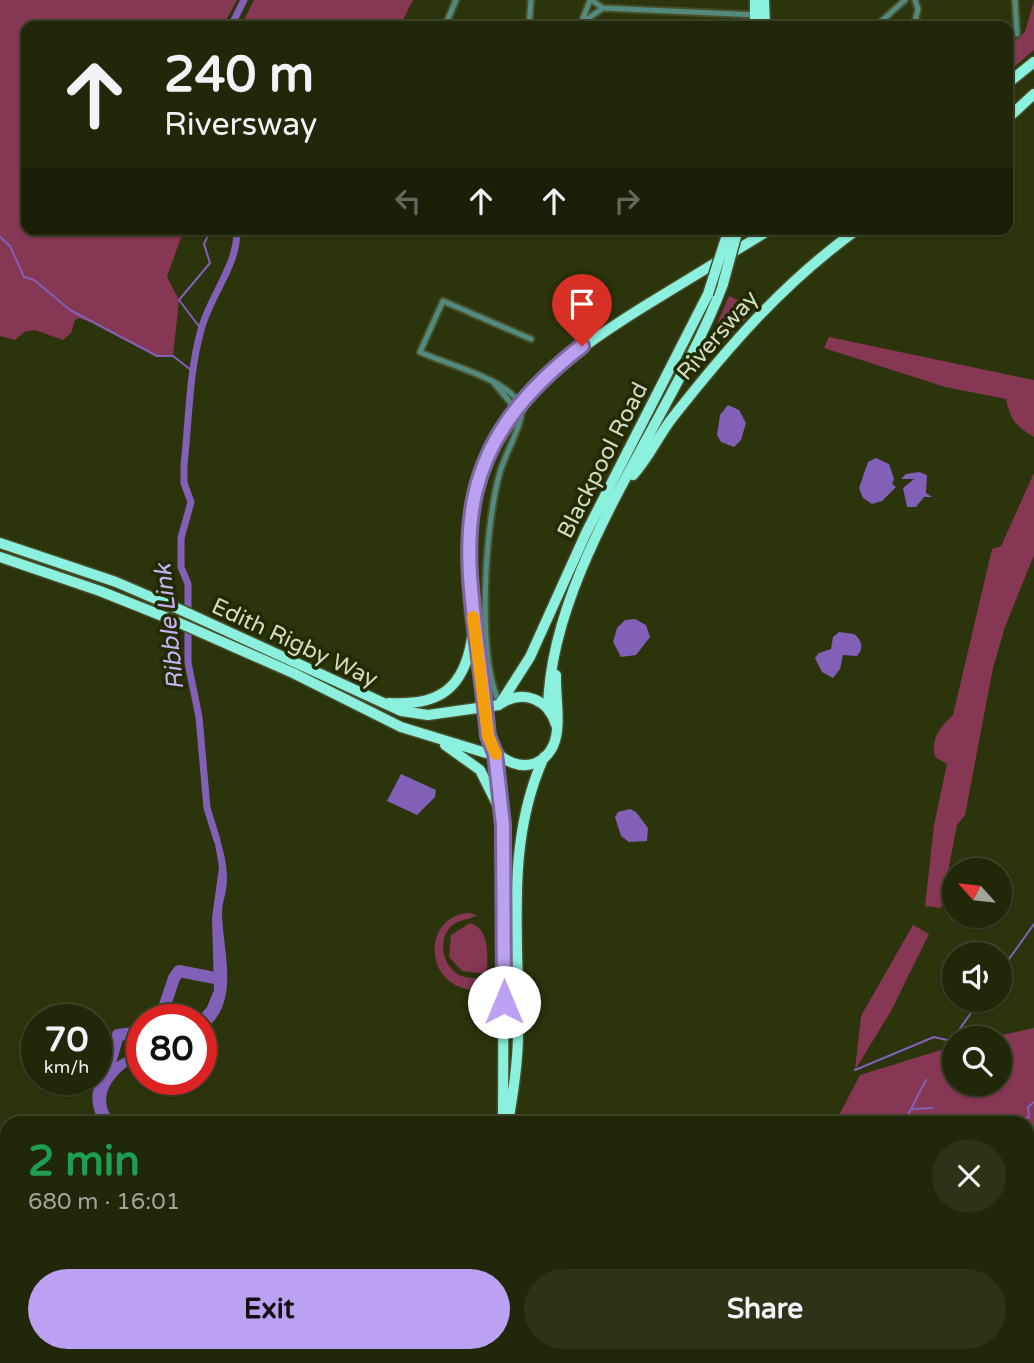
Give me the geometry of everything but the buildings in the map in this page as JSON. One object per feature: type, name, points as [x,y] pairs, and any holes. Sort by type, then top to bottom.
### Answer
[{"type":"highway","points":[[755,0],[763,21]]},
{"type":"highway","points":[[757,21],[764,0]]},
{"type":"highway","points":[[1013,79],[1034,62]]},
{"type":"highway","points":[[1013,113],[1034,94]]},
{"type":"highway","name":"Blackpool Road","points":[[500,705],[530,657],[586,533],[708,293],[726,235]]},
{"type":"highway","name":"Blackpool Road","points":[[548,708],[550,671],[561,627],[580,575],[624,483],[701,339],[723,284],[736,235]]},
{"type":"highway","name":"Riversway","points":[[488,727],[467,551],[472,507],[488,455],[519,406],[544,378],[594,338],[761,235]]},
{"type":"highway","name":"Riversway","points":[[624,483],[635,474],[667,425],[711,369],[762,311],[782,290],[851,235]]},
{"type":"highway","name":"Edith Rigby Way","points":[[0,543],[116,582],[294,661],[378,702],[417,715],[500,705]]},
{"type":"highway","name":"Edith Rigby Way","points":[[0,557],[100,591],[293,673],[367,711],[429,737],[486,753],[495,753]]},
{"type":"highway","points":[[378,702],[419,703],[431,700],[450,689],[468,659],[474,624]]},
{"type":"highway","points":[[506,1116],[518,1033],[518,850],[528,799],[544,757],[554,743],[556,671],[561,627]]},
{"type":"highway","points":[[505,1116],[503,818],[495,753],[489,741],[488,727],[492,715],[500,705],[512,698],[525,696],[548,708],[556,725]]},
{"type":"highway","points":[[429,737],[460,753],[480,769],[503,818]]},
{"type":"highway","points":[[495,753],[506,761],[519,765],[532,764],[544,757]]},
{"type":"street","points":[[447,21],[456,0]]},
{"type":"street","points":[[529,21],[531,0]]},
{"type":"street","points":[[583,21],[591,0],[603,8],[760,15]]},
{"type":"street","points":[[882,21],[905,0]]},
{"type":"street","points":[[915,0],[918,9],[915,21]]},
{"type":"street","points":[[1014,0],[1017,34]]},
{"type":"street","points":[[586,21],[603,8]]},
{"type":"street","points":[[519,406],[506,387],[420,352],[443,301],[531,340]]},
{"type":"street","name":"Riversway","points":[[500,705],[493,687],[486,596],[488,531],[499,473],[522,413],[519,406]]},
{"type":"street","points":[[493,687],[511,688]]},
{"type":"shaded area","points":[[0,0],[237,0],[226,21],[21,21],[21,235],[182,235],[167,277],[179,300],[173,356],[157,356],[104,327],[79,318],[75,320],[71,333],[63,340],[35,330],[24,332],[15,340],[0,336]]},
{"type":"shaded area","points":[[254,0],[413,0],[402,21],[244,21]]},
{"type":"shaded area","points":[[1034,0],[1034,50],[1013,68],[1013,41],[1025,32]]},
{"type":"shaded area","points":[[729,296],[756,308],[713,354],[706,349]]},
{"type":"shaded area","points":[[829,337],[1034,380],[1034,437],[1015,422],[1006,399],[945,387],[824,348]]},
{"type":"shaded area","points":[[728,405],[739,410],[746,423],[741,440],[734,447],[721,442],[717,435],[720,415]]},
{"type":"shaded area","points":[[876,458],[889,464],[894,479],[892,484],[896,487],[882,501],[872,504],[863,498],[859,488],[868,462]]},
{"type":"shaded area","points":[[919,472],[927,475],[926,493],[932,497],[924,497],[916,507],[907,507],[903,488],[914,479],[901,479],[906,474]]},
{"type":"shaded area","points":[[1034,473],[1034,555],[1005,627],[993,668],[965,815],[957,825],[951,858],[942,858],[941,908],[925,906],[934,825],[947,764],[935,757],[935,739],[953,715],[992,549],[1001,546]]},
{"type":"shaded area","points":[[635,619],[646,625],[650,637],[636,655],[621,657],[613,642],[617,628],[625,620]]},
{"type":"shaded area","points":[[839,632],[857,636],[861,648],[857,656],[843,655],[840,669],[833,678],[822,672],[815,658],[819,653],[831,649],[833,637]]},
{"type":"shaded area","points":[[401,774],[436,790],[435,797],[417,815],[387,801]]},
{"type":"shaded area","points":[[630,809],[636,812],[648,828],[647,841],[629,842],[621,836],[615,817],[618,812]]},
{"type":"shaded area","points":[[217,831],[227,875],[222,911],[226,992],[217,1016],[217,1004],[208,1004],[214,990],[212,918],[219,867],[213,833]]},
{"type":"shaded area","points":[[468,913],[477,915],[451,926],[443,942],[444,955],[450,967],[459,975],[487,978],[486,990],[465,989],[450,981],[440,970],[435,956],[436,941],[441,928],[452,918]]},
{"type":"shaded area","points":[[470,923],[477,926],[485,937],[487,974],[462,971],[449,957],[451,935]]},
{"type":"shaded area","points":[[913,925],[929,934],[891,1011],[855,1070],[861,1016]]},
{"type":"shaded area","points":[[1034,1028],[1034,1116],[839,1116],[860,1075],[942,1050],[942,1096],[1012,1096],[1012,1033]]},
{"type":"shaded area","points":[[126,1057],[126,1068],[112,1082],[112,1066]]},
{"type":"shaded area","points":[[107,1095],[106,1104],[112,1116],[97,1116],[92,1097]]},
{"type":"waterway","name":"Ribble Link","points":[[234,21],[244,0]]},
{"type":"waterway","points":[[201,329],[179,300],[210,263],[204,244],[208,235]]},
{"type":"waterway","name":"Ribble Link","points":[[217,840],[207,808],[199,717],[188,663],[188,584],[181,567],[181,538],[191,502],[184,483],[184,465],[197,346],[205,317],[233,255],[237,235]]},
{"type":"waterway","points":[[0,237],[10,246],[24,277],[34,280],[70,310],[157,356],[173,356],[195,373]]},
{"type":"waterway","points":[[1012,955],[1034,924]]},
{"type":"waterway","points":[[165,1004],[179,971],[220,979]]},
{"type":"waterway","points":[[855,1070],[934,1037],[951,1041],[972,1012]]},
{"type":"waterway","points":[[112,1056],[118,1035],[126,1034]]},
{"type":"waterway","points":[[907,1116],[926,1080]]},
{"type":"waterway","points":[[1029,1116],[1028,1107],[1034,1102]]},
{"type":"waterway","points":[[912,1109],[932,1108]]},
{"type":"slow traffic","points":[[473,617],[488,736],[496,754]]},
{"type":"route","points":[[504,1002],[503,825],[495,753],[488,736],[469,589],[467,551],[470,516],[485,463],[506,422],[544,378],[582,346]]}]
